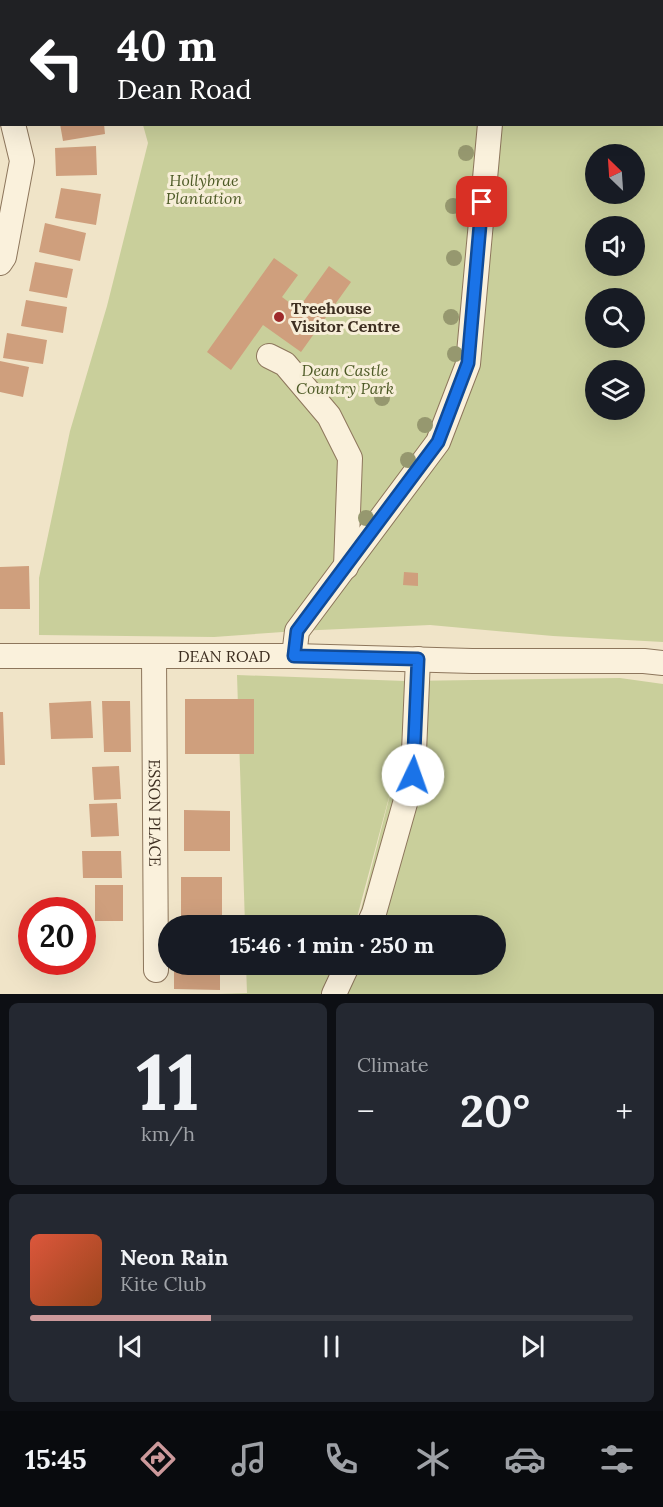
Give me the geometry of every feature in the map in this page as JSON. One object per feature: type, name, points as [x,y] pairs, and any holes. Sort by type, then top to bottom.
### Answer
[{"type":"street","points":[[0,263],[4,257],[22,161],[13,126]]},
{"type":"street","points":[[294,656],[297,631],[438,442],[468,363],[490,126]]},
{"type":"street","points":[[269,356],[285,364],[329,416],[350,458],[346,567]]},
{"type":"street","name":"DEAN ROAD","points":[[0,656],[294,656],[663,663]]},
{"type":"street","name":"ESSON PLACE","points":[[154,657],[156,970]]},
{"type":"street","points":[[373,915],[413,775],[418,659]]},
{"type":"street","points":[[334,994],[343,975]]},
{"type":"green space","name":"Dean Castle Country Park","points":[[143,126],[663,126],[663,642],[553,636],[430,625],[214,637],[39,635],[39,578],[70,431],[107,306],[148,143]]},
{"type":"green space","points":[[237,675],[405,681],[620,678],[663,684],[663,994],[218,994],[247,993],[246,975],[506,975],[506,915],[360,915],[396,771],[358,915],[245,915]]},
{"type":"building","points":[[60,126],[104,126],[105,134],[63,141]]},
{"type":"building","points":[[96,146],[97,175],[56,176],[55,148]]},
{"type":"building","points":[[61,188],[101,194],[96,225],[55,218]]},
{"type":"building","points":[[45,223],[86,233],[80,261],[39,252]]},
{"type":"building","name":"Treehouse Visitor Centre","points":[[274,258],[298,275],[282,297],[298,309],[329,266],[351,282],[301,352],[263,325],[231,370],[207,352]]},
{"type":"building","points":[[35,262],[73,269],[67,298],[29,291]]},
{"type":"building","points":[[26,300],[67,307],[63,333],[21,326]]},
{"type":"building","points":[[7,333],[47,340],[43,364],[3,358]]},
{"type":"building","points":[[0,361],[29,367],[23,397],[0,392]]},
{"type":"building","points":[[29,566],[30,609],[0,609],[0,567]]},
{"type":"building","points":[[404,572],[418,573],[418,586],[403,585]]},
{"type":"building","points":[[185,699],[254,699],[254,754],[185,754]]},
{"type":"building","points":[[91,701],[93,738],[51,739],[49,703]]},
{"type":"building","points":[[102,701],[130,701],[131,752],[104,752]]},
{"type":"building","points":[[0,712],[3,712],[5,765],[0,765]]},
{"type":"building","points":[[119,766],[121,799],[94,800],[92,767]]},
{"type":"building","points":[[117,803],[119,836],[91,837],[89,804]]},
{"type":"building","points":[[184,810],[230,811],[230,851],[184,851]]},
{"type":"building","points":[[82,851],[121,851],[122,878],[83,878]]},
{"type":"building","points":[[181,877],[222,877],[222,915],[181,915]]},
{"type":"building","points":[[95,885],[123,885],[123,921],[96,921]]},
{"type":"building","points":[[174,975],[220,975],[220,990],[174,989]]},
{"type":"place","name":"Treehouse Visitor Centre","points":[[279,317]]},
{"type":"route","points":[[413,775],[418,659],[294,656],[297,631],[438,442],[468,363],[482,202]]},
{"type":"park label","name":"Hollybrae Plantation","points":[[204,189]]}]
